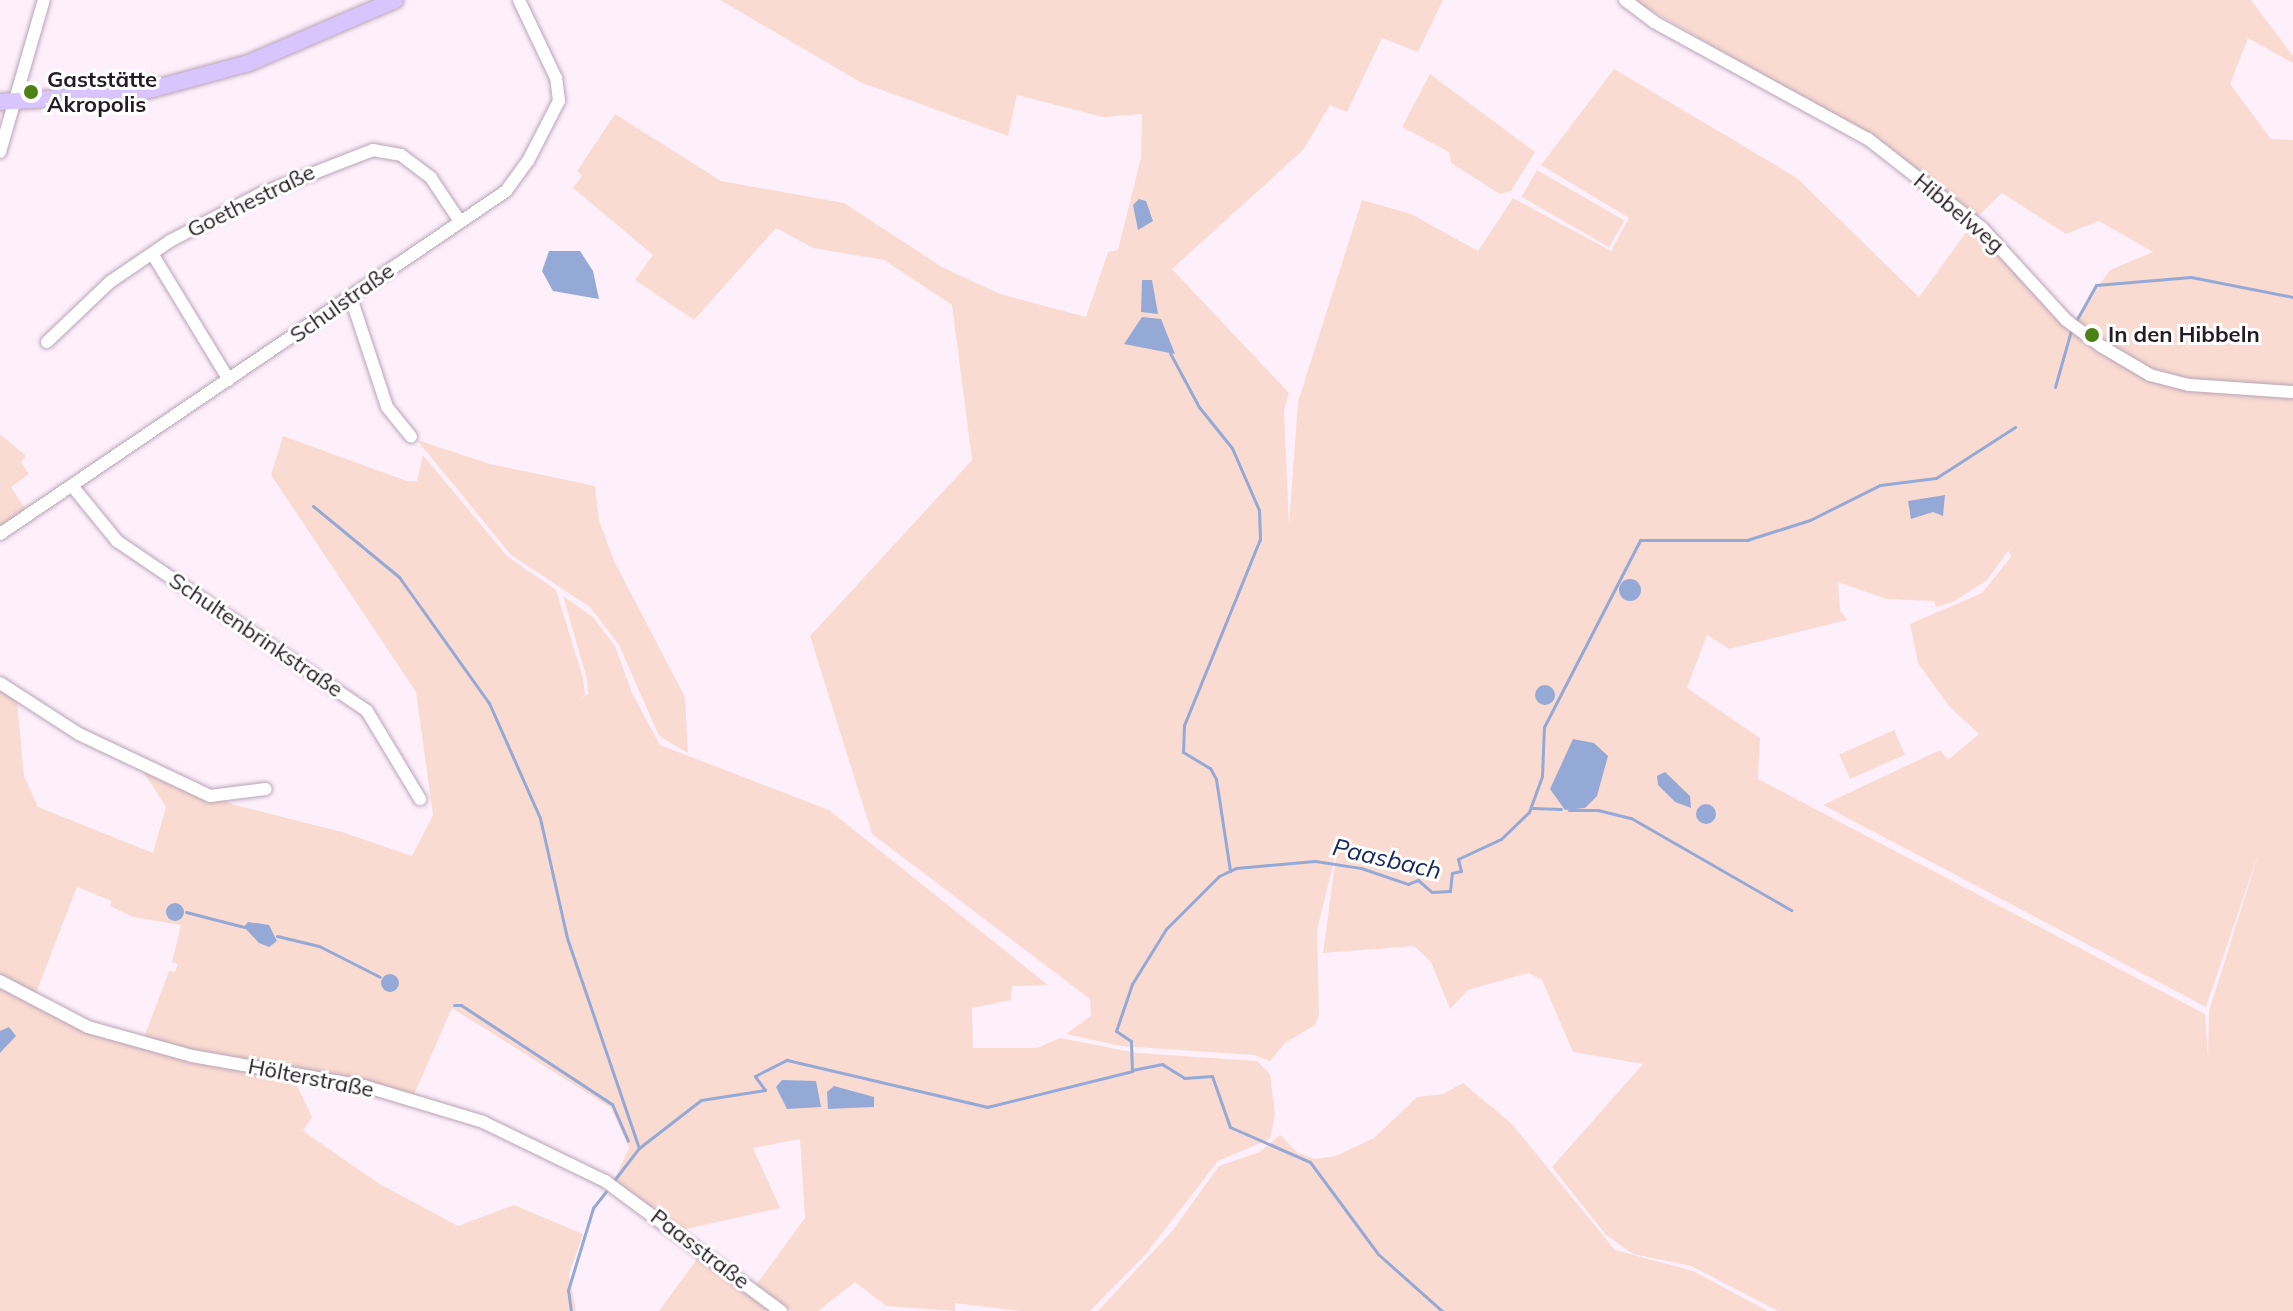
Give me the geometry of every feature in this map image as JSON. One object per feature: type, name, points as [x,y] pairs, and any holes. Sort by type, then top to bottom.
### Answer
[{"type":"main road","points":[[8,102],[138,93],[249,63],[395,0]]},
{"type":"street","points":[[0,152],[8,102],[44,0]]},
{"type":"street","name":"Schulstraße","points":[[0,534],[506,191],[528,161],[559,101],[556,78],[519,0]]},
{"type":"street","name":"Hibbelweg","points":[[1625,0],[1654,22],[1868,139],[1982,228],[2079,331],[2150,375],[2189,385],[2293,392]]},
{"type":"street","name":"Goethestraße","points":[[47,342],[110,282],[153,255],[256,195],[373,150],[401,155],[431,178],[459,220]]},
{"type":"street","points":[[153,255],[229,380]]},
{"type":"street","points":[[351,298],[387,407],[411,437]]},
{"type":"street","name":"Schultenbrinkstraße","points":[[73,487],[117,541],[367,711],[420,799]]},
{"type":"street","points":[[0,683],[79,734],[210,796],[266,789]]},
{"type":"street","name":"Hölterstraße","points":[[0,981],[88,1027],[192,1056],[364,1086],[483,1122],[617,1189]]},
{"type":"street","name":"Paasstraße","points":[[617,1189],[781,1311]]},
{"type":"shaded area","points":[[720,0],[1443,0],[1418,52],[1382,38],[1347,112],[1330,105],[1303,150],[1172,269],[1289,393],[1284,411],[1289,524],[1298,402],[1362,200],[1411,214],[1478,251],[1513,198],[1611,251],[1629,218],[1541,165],[1614,69],[1797,178],[1919,297],[1970,227],[2046,305],[2149,380],[2293,397],[2293,1311],[1778,1311],[1691,1266],[1633,1254],[1606,1235],[1552,1167],[1643,1064],[1573,1052],[1542,980],[1528,973],[1468,990],[1450,1009],[1431,962],[1414,946],[1323,953],[1337,849],[1317,930],[1319,1015],[1315,1025],[1285,1043],[1270,1061],[1254,1055],[1121,1046],[1066,1034],[1091,1016],[1090,999],[872,834],[810,636],[972,460],[952,305],[884,260],[813,248],[776,228],[694,320],[635,280],[653,255],[573,188],[582,176],[577,171],[615,114],[721,181],[844,203],[942,267],[1000,294],[1086,317],[1108,252],[1118,250],[1141,158],[1142,114],[1103,117],[1017,95],[1008,136],[860,82]],"holes":[[[2009,550],[2011,557],[1982,593],[1910,624],[1918,663],[1949,706],[1979,734],[1948,760],[1940,750],[1823,805],[2206,1007],[2260,849],[2209,1011],[2208,1056],[2205,1014],[1758,779],[1760,738],[1687,688],[1707,635],[1729,649],[1847,620],[1840,610],[1838,582],[1886,599],[1934,601],[1936,607],[1953,602],[1987,580]]]},
{"type":"shaded area","points":[[1633,0],[2251,0],[2293,56],[2293,63],[2248,38],[2230,84],[2271,139],[2293,140],[2293,388],[2199,381],[2164,374],[2128,358],[2074,321],[2110,270],[2153,252],[2099,221],[2066,234],[2002,193],[1976,218],[1849,124]]},
{"type":"shaded area","points":[[1430,74],[1535,152],[1511,191],[1500,194],[1451,163],[1449,152],[1402,127]]},
{"type":"shaded area","points":[[1537,170],[1624,220],[1609,247],[1522,197]]},
{"type":"shaded area","points":[[0,434],[26,456],[21,462],[29,474],[11,487],[26,510],[0,527]]},
{"type":"shaded area","points":[[283,436],[407,481],[417,481],[423,455],[507,556],[556,590],[583,678],[585,695],[577,701],[588,694],[587,679],[563,596],[593,617],[615,646],[632,693],[660,745],[829,810],[1048,985],[1012,986],[1011,1000],[972,1008],[973,1048],[1037,1048],[1060,1038],[1137,1053],[1257,1061],[1270,1074],[1275,1115],[1270,1139],[1218,1161],[1145,1255],[1090,1311],[1020,1311],[955,1303],[955,1311],[886,1306],[855,1282],[818,1311],[792,1311],[756,1285],[805,1218],[800,1139],[753,1148],[780,1208],[682,1230],[614,1180],[629,1148],[611,1108],[452,1008],[413,1097],[143,1040],[169,971],[175,972],[178,964],[172,962],[181,925],[133,917],[110,906],[112,901],[77,887],[34,998],[0,979],[0,687],[17,700],[24,776],[38,807],[153,853],[166,807],[141,768],[235,805],[342,832],[412,856],[433,815],[416,692],[271,475]]},
{"type":"shaded area","points":[[417,440],[490,464],[595,486],[599,520],[614,561],[685,697],[688,753],[659,736],[619,645],[590,607],[511,555]]},
{"type":"shaded area","points":[[1894,730],[1905,755],[1850,779],[1839,754]]},
{"type":"shaded area","points":[[0,986],[86,1030],[192,1060],[295,1081],[312,1117],[303,1131],[378,1183],[458,1226],[514,1205],[583,1234],[569,1274],[576,1311],[0,1311]]},
{"type":"shaded area","points":[[1463,1083],[1512,1124],[1615,1250],[1693,1271],[1768,1311],[1098,1311],[1173,1230],[1219,1166],[1260,1152],[1280,1135],[1298,1153],[1315,1159],[1336,1156],[1374,1138],[1417,1097],[1443,1094]]},
{"type":"shaded area","points":[[700,1255],[774,1311],[659,1311]]},
{"type":"water","points":[[1139,199],[1146,201],[1153,221],[1138,230],[1133,205]]},
{"type":"water","points":[[549,251],[580,251],[593,271],[599,299],[553,291],[542,271]]},
{"type":"water","points":[[1142,280],[1152,280],[1158,314],[1141,312]]},
{"type":"water","points":[[1142,317],[1161,319],[1175,354],[1124,344]]},
{"type":"water","points":[[1945,495],[1943,516],[1933,512],[1911,519],[1908,501]]},
{"type":"water","points":[[1626,579],[1634,579],[1641,590],[1634,601],[1626,601],[1619,594],[1619,586]]},
{"type":"water","points":[[1541,685],[1549,685],[1555,695],[1549,705],[1541,705],[1535,699],[1535,691]]},
{"type":"water","points":[[1573,739],[1594,743],[1608,756],[1597,796],[1585,808],[1565,810],[1550,789]]},
{"type":"water","points":[[1665,772],[1690,796],[1691,808],[1675,802],[1658,785],[1657,776]]},
{"type":"water","points":[[1706,804],[1713,807],[1716,814],[1713,821],[1706,824],[1699,821],[1696,814],[1699,807]]},
{"type":"water","points":[[171,903],[179,903],[184,912],[182,919],[171,921],[166,916],[166,908]]},
{"type":"water","points":[[248,922],[269,925],[277,941],[269,947],[259,943],[244,927]]},
{"type":"water","points":[[386,974],[394,974],[399,983],[397,990],[386,992],[381,987],[381,979]]},
{"type":"water","points":[[9,1027],[16,1036],[0,1053],[0,1031]]},
{"type":"water","points":[[782,1080],[816,1081],[821,1107],[787,1109],[776,1087]]},
{"type":"water","points":[[834,1086],[874,1097],[874,1107],[828,1109],[827,1092]]},
{"type":"waterway","name":"Paasbach","points":[[2076,321],[2096,285],[2191,277],[2293,297]]},
{"type":"waterway","name":"Paasbach","points":[[2055,387],[2072,327]]},
{"type":"waterway","points":[[1170,353],[1199,407],[1232,448],[1259,510],[1260,539],[1184,725],[1183,752],[1210,768],[1216,779],[1230,871]]},
{"type":"waterway","name":"Paasbach","points":[[612,1183],[639,1148],[701,1100],[765,1090],[755,1076],[787,1060],[987,1107],[1132,1071],[1131,1041],[1116,1031],[1132,984],[1166,929],[1219,876],[1236,868],[1315,861],[1361,868],[1408,884],[1418,880],[1432,892],[1450,891],[1452,873],[1461,871],[1458,859],[1501,839],[1529,812],[1542,776],[1544,727],[1640,540],[1747,540],[1810,520],[1880,485],[1936,478],[2015,427]]},
{"type":"waterway","points":[[313,506],[399,577],[489,703],[540,818],[567,938],[639,1148]]},
{"type":"waterway","points":[[1533,808],[1561,809]]},
{"type":"waterway","points":[[1569,810],[1598,810],[1631,818],[1791,910]]},
{"type":"waterway","points":[[186,912],[244,927]]},
{"type":"waterway","points":[[277,936],[319,946],[380,977]]},
{"type":"waterway","points":[[454,1005],[461,1005],[612,1104],[628,1141]]},
{"type":"waterway","points":[[1132,1070],[1162,1064],[1184,1078],[1212,1076],[1230,1127],[1310,1162],[1378,1254],[1442,1311]]},
{"type":"waterway","name":"Paasbach","points":[[571,1311],[568,1290],[593,1208],[608,1189]]},
{"type":"place","name":"Gaststätte Akropolis","points":[[31,92]]},
{"type":"place","name":"In den Hibbeln","points":[[2092,335]]}]
